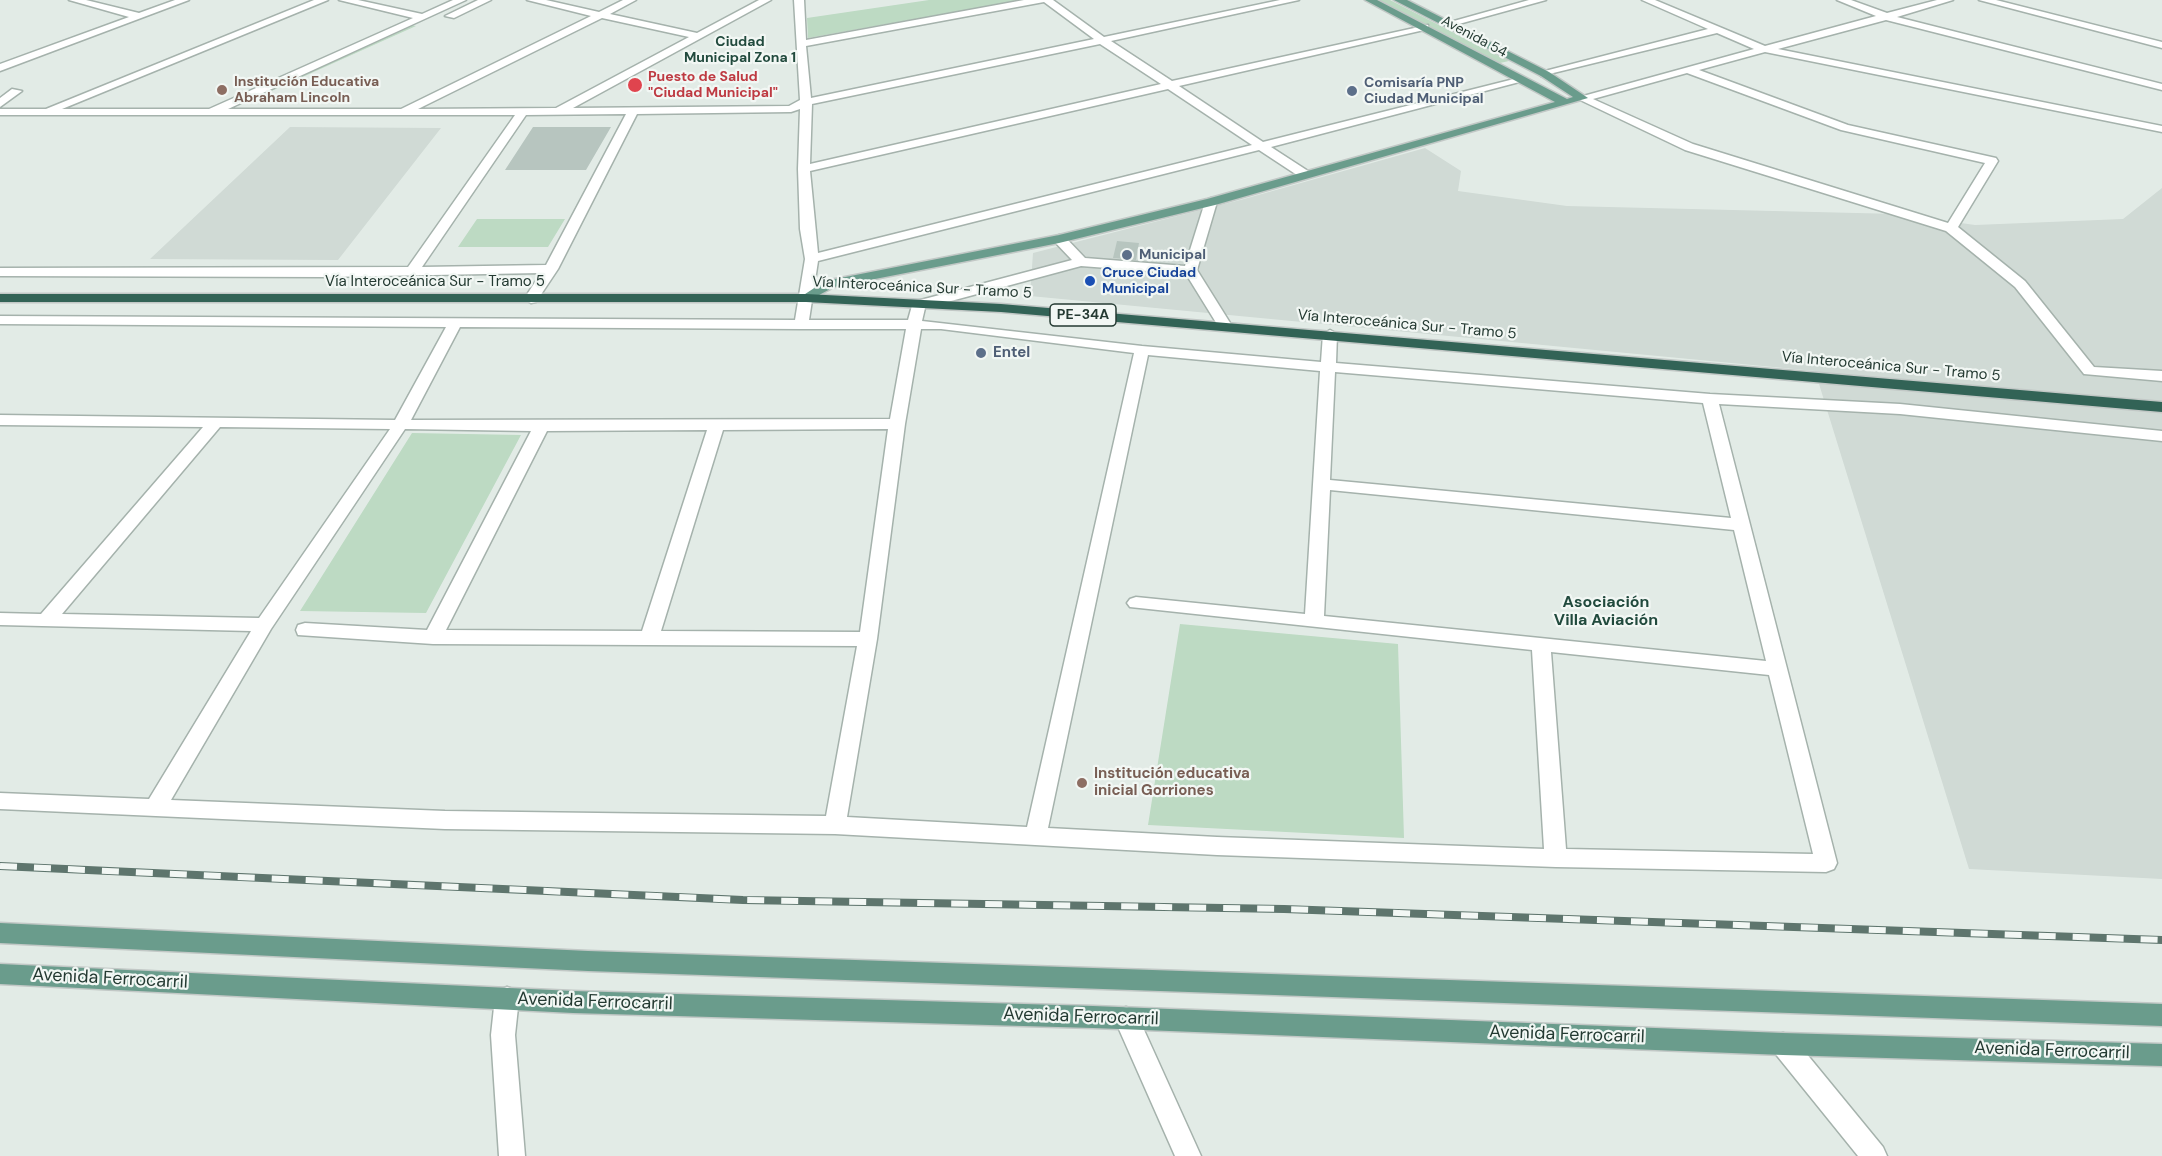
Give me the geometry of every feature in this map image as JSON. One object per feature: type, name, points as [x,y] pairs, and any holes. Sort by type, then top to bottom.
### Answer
[{"type":"highway","name":"Vía Interoceánica Sur - Tramo 5","points":[[0,298],[806,298],[1001,308],[1330,334],[2162,407]]},
{"type":"main road","name":"Avenida 54","points":[[1370,0],[1564,102]]},
{"type":"main road","points":[[1399,0],[1545,74],[1582,98]]},
{"type":"main road","points":[[806,298],[830,284],[1059,239],[1211,201],[1582,98]]},
{"type":"main road","points":[[0,933],[600,961],[2162,1015]]},
{"type":"main road","name":"Avenida Ferrocarril","points":[[0,974],[507,998],[1126,1018],[1783,1044],[2162,1055]]},
{"type":"street","points":[[74,0],[138,16]]},
{"type":"street","points":[[0,68],[184,0]]},
{"type":"street","points":[[42,113],[323,0]]},
{"type":"street","points":[[344,0],[439,20]]},
{"type":"street","points":[[207,113],[461,0]]},
{"type":"street","points":[[235,113],[486,0]]},
{"type":"street","points":[[532,0],[698,36]]},
{"type":"street","points":[[401,112],[631,0]]},
{"type":"street","points":[[558,112],[766,0]]},
{"type":"street","points":[[799,0],[806,102],[804,169],[807,230],[812,259],[801,325]]},
{"type":"street","points":[[802,44],[1040,0]]},
{"type":"street","points":[[1047,0],[1102,40],[1304,174]]},
{"type":"street","points":[[0,112],[558,112],[791,109],[806,102],[1294,0]]},
{"type":"street","points":[[1448,24],[1541,0]]},
{"type":"street","points":[[1647,0],[1764,49],[2162,129]]},
{"type":"street","points":[[1842,0],[1896,20],[2162,87]]},
{"type":"street","points":[[1582,98],[1948,0]]},
{"type":"street","points":[[1984,0],[2162,45]]},
{"type":"street","points":[[804,169],[1424,27]]},
{"type":"street","points":[[1545,74],[1716,30]]},
{"type":"street","points":[[0,55],[21,61]]},
{"type":"street","points":[[1689,70],[1845,128],[1992,161],[1951,228]]},
{"type":"street","points":[[812,259],[1522,80]]},
{"type":"street","points":[[0,88],[15,91],[0,104]]},
{"type":"street","points":[[1582,98],[1689,147],[1951,228],[2020,284],[2089,370],[2162,376]]},
{"type":"street","points":[[531,299],[550,269],[633,111]]},
{"type":"street","points":[[412,272],[523,112]]},
{"type":"street","points":[[1211,201],[1190,270],[1225,326]]},
{"type":"street","points":[[1059,239],[1081,262]]},
{"type":"street","points":[[835,825],[868,639],[897,424],[918,305],[1081,262],[1190,270]]},
{"type":"street","points":[[0,272],[412,272],[550,269]]},
{"type":"street","points":[[0,320],[941,325],[1142,350],[1327,367],[1710,399],[1900,408],[2162,436]]},
{"type":"street","points":[[155,808],[264,625],[401,424],[455,323]]},
{"type":"street","points":[[1314,620],[1330,334]]},
{"type":"street","points":[[1036,835],[1142,350]]},
{"type":"street","points":[[0,801],[445,820],[835,825],[1217,846],[1556,858],[1826,863],[1710,399]]},
{"type":"street","points":[[0,420],[542,426],[897,424]]},
{"type":"street","points":[[47,619],[214,424]]},
{"type":"street","points":[[649,639],[717,424]]},
{"type":"street","points":[[433,637],[542,426]]},
{"type":"street","points":[[1322,484],[1742,525]]},
{"type":"street","points":[[1136,603],[1778,669]]},
{"type":"street","points":[[0,618],[264,625]]},
{"type":"street","points":[[304,630],[433,637],[868,639]]},
{"type":"street","points":[[1541,644],[1556,858]]},
{"type":"street","points":[[507,998],[503,1035],[512,1156]]},
{"type":"street","points":[[1126,1018],[1188,1156]]},
{"type":"street","points":[[1783,1044],[1874,1156]]},
{"type":"shaded area","points":[[290,127],[441,128],[338,260],[150,259]]},
{"type":"shaded area","points":[[1425,148],[1461,171],[1458,191],[1567,206],[1898,214],[1975,225],[2123,219],[2162,188],[2162,879],[1969,869],[1815,371],[1030,296],[1033,253],[1244,199]]},
{"type":"green space","points":[[929,0],[1022,0],[808,38],[807,18]]},
{"type":"green space","points":[[1379,0],[1390,0],[1509,61],[1500,63]]},
{"type":"green space","points":[[410,25],[416,26],[247,102],[250,99]]},
{"type":"green space","points":[[477,219],[565,219],[548,247],[458,247]]},
{"type":"green space","points":[[412,433],[521,435],[426,613],[300,611]]},
{"type":"green space","points":[[1180,624],[1398,644],[1404,838],[1148,825]]},
{"type":"building","points":[[533,127],[611,127],[586,170],[505,170]]},
{"type":"building","points":[[1117,241],[1139,243],[1136,260],[1113,258]]},
{"type":"railway","points":[[0,866],[743,900],[1284,909],[2162,940]]},
{"type":"place","name":"Puesto de Salud \"Ciudad Municipal\"","points":[[635,85]]},
{"type":"place","name":"Institución Educativa Abraham Lincoln","points":[[222,90]]},
{"type":"place","name":"Comisaría PNP Ciudad Municipal","points":[[1352,91]]},
{"type":"place","name":"Municipal","points":[[1127,255]]},
{"type":"place","name":"Cruce Ciudad Municipal","points":[[1090,281]]},
{"type":"place","name":"Entel","points":[[981,353]]},
{"type":"place","name":"Institución educativa inicial Gorriones","points":[[1082,783]]},
{"type":"district","name":"Ciudad Municipal Zona 1","points":[[740,50]]},
{"type":"district","name":"Asociación Villa Aviación","points":[[1606,612]]}]
